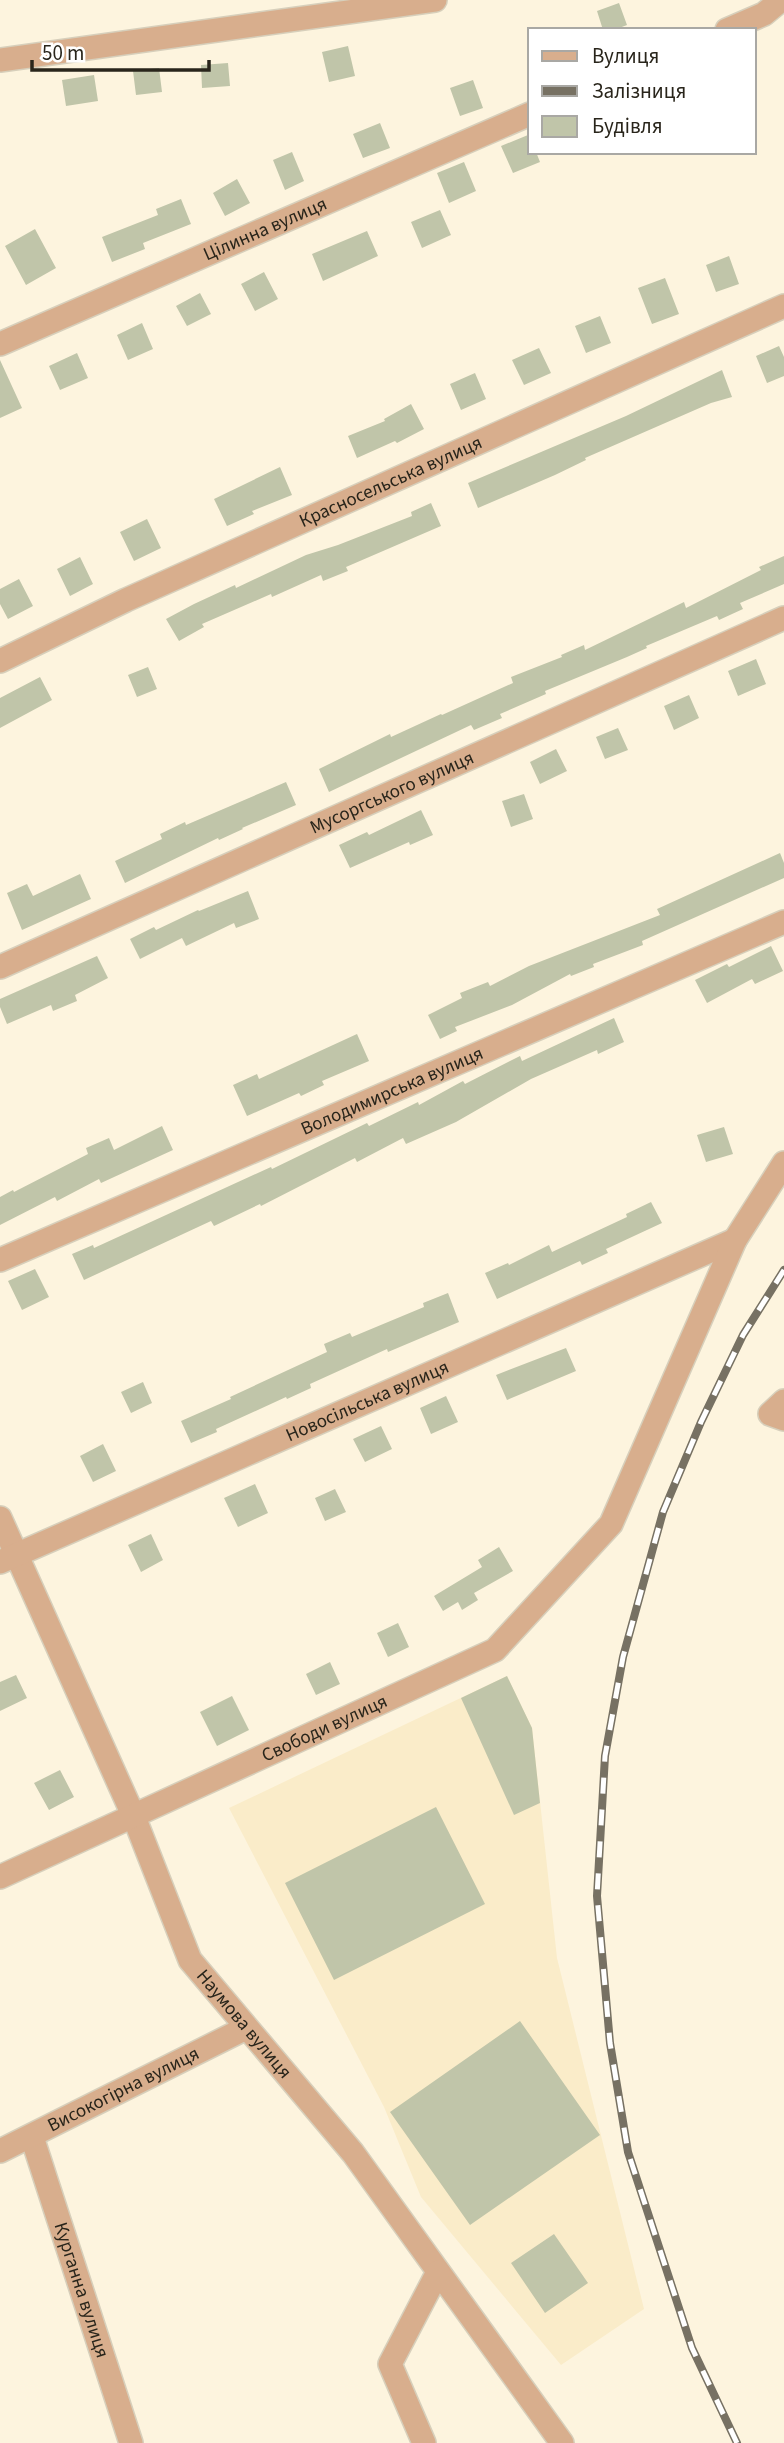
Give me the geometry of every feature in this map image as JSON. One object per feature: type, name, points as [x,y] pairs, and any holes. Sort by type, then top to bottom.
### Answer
[{"type":"street","points":[[0,60],[435,0]]},
{"type":"street","points":[[732,28],[764,14],[781,0]]},
{"type":"street","name":"Цілинна вулиця","points":[[0,344],[528,115]]},
{"type":"street","name":"Красносельська вулиця","points":[[0,661],[126,600],[784,306]]},
{"type":"street","name":"Мусоргського вулиця","points":[[0,967],[784,618]]},
{"type":"street","name":"Володимирська вулиця","points":[[0,1260],[784,922]]},
{"type":"street","name":"Свободи вулиця","points":[[0,1877],[495,1650],[611,1524],[735,1240],[784,1163]]},
{"type":"street","name":"Новосільська вулиця","points":[[8,1559],[735,1240]]},
{"type":"street","name":"Наумова вулиця","points":[[0,1518],[8,1559],[134,1817],[190,1960],[353,2153],[562,2443]]},
{"type":"street","name":"Високогірна вулиця","points":[[0,2151],[246,2028]]},
{"type":"street","name":"Курганна вулиця","points":[[32,2137],[131,2443]]},
{"type":"street","points":[[424,2443],[390,2364],[439,2272]]},
{"type":"shaded area","points":[[507,1676],[532,1728],[557,1958],[644,2309],[561,2365],[421,2197],[384,2107],[229,1808]]},
{"type":"building","points":[[619,3],[627,25],[602,28],[597,11]]},
{"type":"building","points":[[348,46],[355,76],[329,82],[322,52]]},
{"type":"building","points":[[228,63],[230,86],[202,88],[201,65]]},
{"type":"building","points":[[159,68],[162,92],[136,95],[133,71]]},
{"type":"building","points":[[94,75],[98,101],[66,106],[62,80]]},
{"type":"building","points":[[473,80],[483,108],[460,116],[450,88]]},
{"type":"building","points":[[380,123],[390,148],[363,158],[353,134]]},
{"type":"building","points":[[528,135],[528,154],[537,154],[540,162],[513,173],[501,146]]},
{"type":"building","points":[[292,152],[304,181],[285,190],[273,160]]},
{"type":"building","points":[[464,162],[476,191],[449,203],[437,173]]},
{"type":"building","points":[[237,179],[250,203],[225,216],[213,193]]},
{"type":"building","points":[[181,199],[191,224],[143,243],[145,249],[112,262],[102,237],[158,215],[156,209]]},
{"type":"building","points":[[440,210],[451,235],[422,248],[411,222]]},
{"type":"building","points":[[35,229],[56,268],[26,285],[5,246]]},
{"type":"building","points":[[367,231],[378,256],[323,281],[312,254]]},
{"type":"building","points":[[729,256],[739,284],[716,292],[706,265]]},
{"type":"building","points":[[264,272],[278,299],[255,311],[241,284]]},
{"type":"building","points":[[665,278],[679,314],[652,324],[638,288]]},
{"type":"building","points":[[200,293],[211,314],[187,326],[176,306]]},
{"type":"building","points":[[600,316],[611,343],[586,353],[575,326]]},
{"type":"building","points":[[142,323],[153,349],[128,360],[117,335]]},
{"type":"building","points":[[779,346],[784,357],[784,376],[767,383],[756,356]]},
{"type":"building","points":[[539,348],[551,373],[524,385],[512,360]]},
{"type":"building","points":[[77,353],[88,378],[60,390],[49,366]]},
{"type":"building","points":[[0,360],[22,408],[0,418]]},
{"type":"building","points":[[722,370],[732,397],[711,403],[585,458],[586,460],[555,475],[478,508],[468,483],[626,416]]},
{"type":"building","points":[[475,373],[486,399],[461,410],[450,384]]},
{"type":"building","points":[[411,404],[424,429],[397,443],[395,441],[357,458],[348,436],[385,421],[384,419]]},
{"type":"building","points":[[280,467],[292,495],[252,511],[254,514],[227,526],[214,499]]},
{"type":"building","points":[[431,503],[441,526],[346,567],[348,571],[323,581],[321,575],[272,597],[271,594],[202,624],[204,627],[179,641],[166,619],[235,585],[236,588],[306,555],[412,516],[411,512]]},
{"type":"building","points":[[147,519],[161,548],[134,561],[120,532]]},
{"type":"building","points":[[784,556],[784,584],[740,603],[743,609],[719,620],[717,616],[646,646],[647,648],[627,657],[545,691],[546,694],[500,714],[502,718],[474,730],[471,725],[329,792],[319,769],[390,734],[391,737],[513,683],[511,677],[562,657],[561,655],[584,645],[585,650],[684,602],[686,608]]},
{"type":"building","points":[[80,557],[93,584],[70,596],[57,569]]},
{"type":"building","points":[[19,579],[33,606],[8,619],[0,604],[0,589]]},
{"type":"building","points":[[756,659],[766,684],[738,696],[728,671]]},
{"type":"building","points":[[148,667],[157,689],[137,697],[128,675]]},
{"type":"building","points":[[40,677],[52,700],[0,728],[0,698]]},
{"type":"building","points":[[689,695],[699,718],[674,730],[664,706]]},
{"type":"building","points":[[618,728],[628,750],[605,759],[596,737]]},
{"type":"building","points":[[556,749],[567,771],[540,784],[530,762]]},
{"type":"building","points":[[286,782],[296,805],[219,840],[218,838],[125,883],[115,861],[162,839],[160,834],[185,822],[186,825]]},
{"type":"building","points":[[524,794],[533,819],[511,827],[502,801]]},
{"type":"building","points":[[421,810],[433,835],[410,845],[409,842],[350,868],[339,845],[367,832],[369,835]]},
{"type":"building","points":[[780,853],[784,863],[784,878],[642,941],[643,945],[593,964],[594,967],[571,976],[570,974],[512,1005],[455,1027],[457,1031],[440,1039],[428,1015],[462,998],[460,993],[488,982],[490,986],[529,966],[660,915],[657,909]]},
{"type":"building","points":[[80,874],[91,899],[22,930],[7,893],[27,884],[33,896]]},
{"type":"building","points":[[248,891],[259,919],[236,928],[234,923],[186,946],[182,938],[140,959],[130,939]]},
{"type":"building","points":[[771,946],[783,971],[755,984],[752,979],[707,1003],[695,980]]},
{"type":"building","points":[[97,956],[108,978],[75,995],[77,1001],[53,1011],[51,1005],[7,1024],[0,1007],[0,999]]},
{"type":"building","points":[[614,1018],[624,1042],[598,1054],[597,1050],[531,1079],[456,1122],[406,1144],[403,1138],[357,1162],[355,1158],[261,1206],[260,1204],[214,1226],[211,1221],[84,1280],[72,1254],[93,1245],[94,1248],[271,1167],[272,1169],[367,1123],[369,1126],[418,1102],[419,1105],[463,1081],[465,1084],[520,1056],[522,1061]]},
{"type":"building","points":[[357,1034],[369,1061],[322,1081],[324,1085],[301,1096],[299,1093],[247,1116],[233,1085],[257,1074],[259,1079]]},
{"type":"building","points":[[162,1126],[173,1150],[101,1183],[99,1179],[57,1201],[55,1197],[0,1225],[0,1197],[88,1154],[86,1148],[109,1138],[114,1150]]},
{"type":"building","points":[[724,1127],[733,1154],[706,1162],[697,1135]]},
{"type":"building","points":[[651,1202],[662,1223],[606,1249],[608,1253],[582,1265],[580,1261],[497,1299],[485,1273],[508,1263],[509,1265],[549,1245],[552,1252],[627,1217],[626,1214]]},
{"type":"building","points":[[35,1269],[49,1297],[22,1310],[8,1281]]},
{"type":"building","points":[[448,1293],[459,1322],[388,1352],[387,1349],[310,1384],[311,1388],[216,1429],[217,1432],[191,1443],[181,1421],[327,1352],[324,1344],[350,1333],[352,1337],[424,1307],[423,1303]]},
{"type":"building","points":[[566,1348],[576,1371],[507,1400],[496,1375]]},
{"type":"building","points":[[143,1382],[152,1403],[131,1413],[121,1392]]},
{"type":"building","points":[[446,1396],[458,1422],[431,1434],[420,1408]]},
{"type":"building","points":[[381,1426],[392,1449],[365,1462],[353,1439]]},
{"type":"building","points":[[103,1444],[116,1471],[93,1482],[80,1456]]},
{"type":"building","points":[[255,1484],[268,1513],[238,1527],[224,1498]]},
{"type":"building","points":[[335,1489],[346,1512],[325,1521],[315,1498]]},
{"type":"building","points":[[151,1534],[163,1560],[141,1572],[128,1545]]},
{"type":"building","points":[[499,1547],[513,1571],[474,1593],[478,1600],[462,1610],[458,1602],[443,1611],[434,1596],[482,1567],[478,1560]]},
{"type":"building","points":[[398,1623],[409,1647],[388,1657],[377,1633]]},
{"type":"building","points":[[330,1662],[340,1684],[316,1695],[306,1674]]},
{"type":"building","points":[[16,1675],[27,1698],[0,1711],[0,1682]]},
{"type":"building","points":[[507,1676],[532,1728],[540,1803],[514,1815],[461,1698]]},
{"type":"building","points":[[232,1696],[249,1730],[217,1746],[200,1712]]},
{"type":"building","points":[[60,1770],[74,1797],[49,1810],[34,1783]]},
{"type":"building","points":[[436,1807],[485,1904],[334,1980],[285,1883]]},
{"type":"building","points":[[520,2021],[600,2135],[470,2225],[390,2112]]},
{"type":"building","points":[[554,2234],[588,2283],[545,2313],[511,2263]]},
{"type":"railway","points":[[737,2443],[692,2348],[628,2152],[610,2043],[597,1896],[605,1756],[623,1657],[663,1512],[701,1422],[743,1335],[784,1270]]}]
